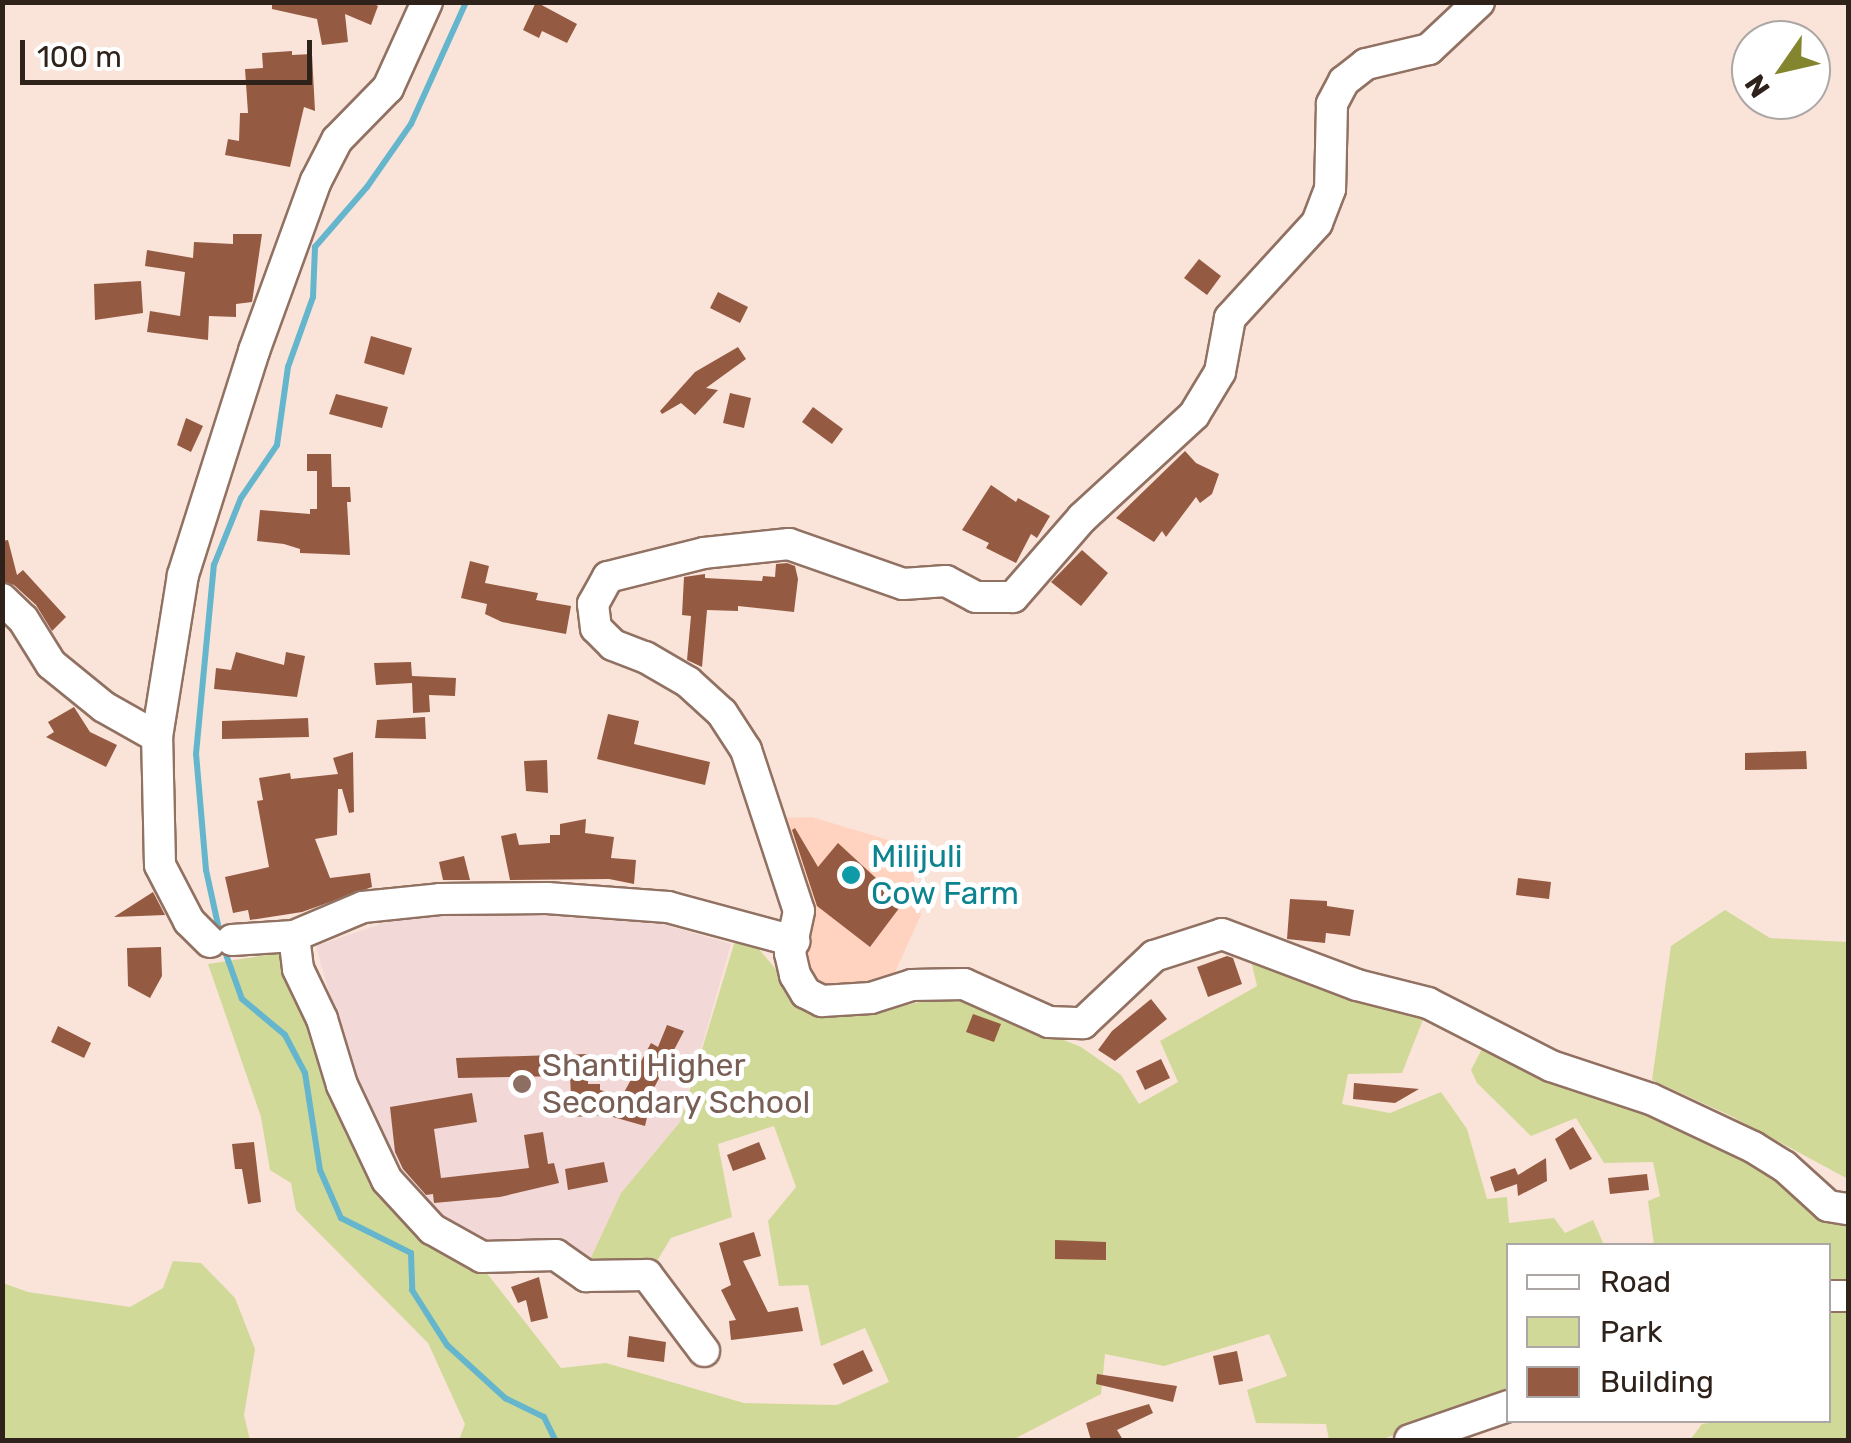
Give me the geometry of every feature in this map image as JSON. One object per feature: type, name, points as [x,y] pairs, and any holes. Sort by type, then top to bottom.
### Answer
[{"type":"street","points":[[428,2],[388,88],[337,140],[316,181],[278,280],[183,576],[157,738],[160,865],[189,921],[221,941],[294,936],[363,907],[440,899],[547,898],[668,907],[794,941]]},
{"type":"street","points":[[1479,2],[1429,49],[1366,64],[1344,82],[1332,104],[1330,190],[1317,223],[1230,318],[1220,372],[1194,416],[1070,529],[1013,597],[976,596],[946,581],[903,584],[789,544],[704,553],[608,578],[592,604],[596,628],[613,645],[646,656],[688,682],[722,713],[746,750],[764,794],[771,836],[799,912],[790,953],[795,975],[806,993],[822,1001],[872,998],[912,986],[964,984],[1049,1022],[1082,1023],[1154,956],[1222,934],[1357,985],[1428,1003],[1551,1066],[1651,1098],[1753,1147],[1784,1166],[1828,1206],[1848,1209]]},
{"type":"street","points":[[2,599],[23,619],[51,664],[104,707],[157,738]]},
{"type":"street","points":[[294,936],[298,969],[322,1019],[342,1085],[386,1180],[407,1206],[432,1229],[482,1258],[556,1255],[586,1276],[647,1276],[704,1351]]},
{"type":"street","points":[[1410,1440],[1506,1407]]},
{"type":"shaded area","points":[[812,817],[908,846],[921,915],[891,981],[833,994],[811,982],[801,960],[782,818]]},
{"type":"shaded area","name":"Shanti Higher Secondary School","points":[[422,910],[622,912],[731,944],[680,1122],[621,1193],[588,1264],[499,1246],[442,1222],[404,1197],[359,1100],[316,946]]},
{"type":"green space","points":[[1725,910],[1770,938],[1848,942],[1848,1179],[1731,1116],[1652,1080],[1671,946]]},
{"type":"green space","points":[[737,934],[747,935],[806,1005],[837,1013],[892,1009],[951,994],[1081,1047],[1121,1075],[1139,1104],[1178,1082],[1160,1041],[1257,986],[1249,952],[1426,1012],[1402,1073],[1348,1074],[1342,1104],[1390,1113],[1441,1092],[1467,1129],[1487,1199],[1507,1197],[1509,1223],[1554,1218],[1565,1233],[1593,1220],[1603,1243],[1506,1243],[1506,1391],[1495,1399],[1380,1440],[1329,1440],[1326,1424],[1256,1423],[1247,1390],[1287,1376],[1269,1334],[1164,1366],[1105,1354],[1101,1394],[1012,1440],[459,1440],[465,1424],[428,1343],[296,1210],[291,1183],[270,1170],[261,1117],[208,964],[280,953],[346,1136],[420,1236],[482,1267],[561,1368],[606,1363],[744,1403],[837,1405],[889,1382],[865,1328],[821,1346],[808,1285],[779,1286],[768,1221],[796,1187],[774,1126],[718,1144],[732,1217],[671,1238],[644,1282],[588,1264],[621,1193],[680,1122]]},
{"type":"green space","points":[[1485,1043],[1638,1103],[1785,1180],[1835,1220],[1848,1224],[1848,1283],[1831,1285],[1831,1243],[1654,1243],[1648,1201],[1660,1196],[1653,1162],[1604,1163],[1576,1118],[1531,1136],[1477,1083],[1471,1070]]},
{"type":"green space","points":[[173,1261],[201,1263],[235,1298],[255,1349],[244,1415],[250,1440],[3,1440],[3,1283],[28,1292],[130,1307],[163,1288]]},
{"type":"green space","points":[[1848,1308],[1848,1440],[1690,1440],[1702,1424],[1709,1423],[1831,1423],[1831,1309]]},
{"type":"building","points":[[272,2],[370,2],[378,6],[371,25],[345,14],[348,42],[322,45],[317,19],[272,9]]},
{"type":"building","points":[[536,2],[577,24],[567,43],[542,31],[539,38],[523,30]]},
{"type":"building","points":[[292,51],[292,55],[312,54],[315,111],[304,107],[290,167],[225,155],[228,139],[239,141],[240,113],[248,113],[245,69],[263,68],[262,53]]},
{"type":"building","points":[[233,234],[262,234],[252,302],[236,304],[236,317],[209,316],[208,340],[147,332],[150,311],[180,316],[185,272],[145,266],[147,250],[193,258],[194,242],[233,244]]},
{"type":"building","points":[[1199,259],[1221,276],[1207,295],[1184,278]]},
{"type":"building","points":[[141,281],[143,313],[95,320],[94,284]]},
{"type":"building","points":[[718,292],[748,307],[740,323],[710,308]]},
{"type":"building","points":[[371,336],[412,348],[404,375],[364,363]]},
{"type":"building","points":[[738,347],[746,359],[706,388],[718,390],[695,415],[681,403],[662,414],[660,411],[695,372]]},
{"type":"building","points":[[730,393],[751,398],[744,428],[723,423]]},
{"type":"building","points":[[336,394],[388,407],[382,428],[329,414]]},
{"type":"building","points":[[813,407],[843,429],[832,444],[802,422]]},
{"type":"building","points":[[186,418],[203,426],[191,452],[177,445]]},
{"type":"building","points":[[1185,451],[1196,463],[1219,474],[1212,494],[1200,503],[1196,497],[1166,537],[1162,531],[1154,542],[1116,518]]},
{"type":"building","points":[[307,454],[331,454],[332,487],[350,487],[350,555],[300,553],[300,549],[284,544],[257,541],[260,510],[310,514],[310,509],[317,509],[317,471],[307,471]]},
{"type":"building","points":[[991,485],[1016,502],[1018,498],[1050,516],[1037,538],[1031,534],[1016,563],[962,530]]},
{"type":"building","points":[[8,540],[17,575],[23,570],[66,617],[52,631],[36,605],[14,585],[2,581],[2,541]]},
{"type":"building","points":[[1082,550],[1108,573],[1081,606],[1051,582]]},
{"type":"building","points":[[470,561],[489,566],[485,583],[538,593],[536,600],[571,606],[566,634],[502,622],[485,614],[487,604],[461,598]]},
{"type":"building","points":[[776,564],[795,566],[798,579],[794,612],[738,606],[738,611],[707,610],[702,667],[687,660],[691,616],[682,615],[684,577],[705,574],[705,578],[762,581],[763,576],[775,577]]},
{"type":"building","points":[[236,652],[284,665],[286,652],[305,656],[297,697],[214,689],[216,668],[231,670]]},
{"type":"building","points":[[411,662],[412,676],[456,678],[455,696],[429,695],[430,712],[413,713],[412,683],[376,685],[374,663]]},
{"type":"building","points":[[74,707],[90,732],[117,745],[106,767],[46,737],[54,732],[48,722]]},
{"type":"building","points":[[608,714],[639,721],[634,744],[710,762],[705,785],[597,759]]},
{"type":"building","points":[[425,717],[426,739],[375,738],[377,720]]},
{"type":"building","points":[[308,718],[309,737],[222,739],[222,721]]},
{"type":"building","points":[[1806,751],[1807,769],[1745,770],[1745,753]]},
{"type":"building","points":[[353,752],[354,812],[349,813],[342,789],[338,789],[337,835],[315,839],[330,878],[370,873],[372,887],[302,912],[250,920],[248,910],[233,913],[225,877],[269,867],[257,801],[263,800],[259,778],[290,773],[291,779],[338,774],[333,758]]},
{"type":"building","points":[[547,760],[548,793],[526,791],[524,761]]},
{"type":"building","points":[[586,819],[585,833],[614,837],[611,858],[636,860],[634,884],[609,879],[510,880],[501,836],[516,833],[519,845],[550,843],[550,835],[560,835],[560,824]]},
{"type":"building","points":[[795,828],[818,867],[838,843],[903,903],[870,947],[817,906],[792,830]]},
{"type":"building","points":[[464,856],[470,880],[443,880],[439,862]]},
{"type":"building","points":[[1518,878],[1551,882],[1549,899],[1516,895]]},
{"type":"building","points":[[153,892],[165,915],[114,917]]},
{"type":"building","points":[[1290,899],[1327,901],[1327,906],[1354,910],[1350,936],[1326,933],[1325,943],[1287,939]]},
{"type":"building","points":[[161,947],[162,976],[150,998],[128,986],[127,948]]},
{"type":"building","points":[[1227,956],[1233,958],[1242,984],[1208,997],[1197,967]]},
{"type":"building","points":[[1151,999],[1167,1019],[1115,1061],[1098,1050],[1112,1031]]},
{"type":"building","points":[[973,1014],[1001,1024],[994,1042],[966,1032]]},
{"type":"building","points":[[667,1025],[684,1031],[646,1103],[650,1104],[645,1126],[606,1115],[572,1117],[570,1076],[458,1078],[456,1058],[588,1054],[588,1084],[600,1084],[600,1090],[622,1096],[651,1043],[658,1047]]},
{"type":"building","points":[[58,1026],[91,1043],[84,1058],[51,1042]]},
{"type":"building","points":[[1161,1059],[1170,1078],[1145,1090],[1136,1071]]},
{"type":"building","points":[[1354,1083],[1419,1089],[1395,1103],[1353,1099]]},
{"type":"building","points":[[472,1093],[477,1122],[434,1129],[441,1178],[529,1168],[524,1135],[543,1132],[548,1164],[554,1163],[559,1183],[500,1197],[434,1203],[433,1194],[426,1195],[403,1169],[395,1152],[390,1107]]},
{"type":"building","points":[[1573,1127],[1592,1159],[1570,1170],[1555,1139]]},
{"type":"building","points":[[254,1142],[261,1202],[248,1204],[242,1169],[235,1169],[232,1144]]},
{"type":"building","points":[[759,1142],[766,1159],[733,1171],[727,1155]]},
{"type":"building","points":[[1546,1158],[1547,1181],[1518,1196],[1517,1184],[1495,1192],[1490,1177],[1515,1168],[1518,1175]]},
{"type":"building","points":[[604,1162],[608,1182],[568,1190],[565,1169]]},
{"type":"building","points":[[1647,1174],[1649,1190],[1610,1194],[1608,1178]]},
{"type":"building","points":[[754,1232],[761,1256],[743,1261],[768,1312],[798,1307],[803,1331],[731,1340],[729,1321],[736,1320],[721,1290],[731,1285],[719,1243]]},
{"type":"building","points":[[1055,1240],[1106,1242],[1106,1260],[1055,1259]]},
{"type":"building","points":[[539,1277],[548,1318],[531,1322],[526,1300],[518,1303],[511,1287]]},
{"type":"building","points":[[629,1336],[666,1342],[664,1362],[627,1357]]},
{"type":"building","points":[[863,1350],[873,1371],[843,1385],[833,1364]]},
{"type":"building","points":[[1237,1351],[1243,1381],[1219,1385],[1213,1356]]},
{"type":"building","points":[[1097,1374],[1177,1386],[1173,1402],[1096,1384]]},
{"type":"building","points":[[1149,1404],[1153,1413],[1117,1430],[1123,1440],[1091,1440],[1086,1423]]},
{"type":"waterway","points":[[220,934],[206,870],[196,754],[214,565],[241,498],[277,445],[288,367],[313,297],[315,247],[367,187],[411,124],[466,2]]},
{"type":"waterway","points":[[223,946],[242,999],[285,1035],[305,1073],[320,1170],[341,1218],[411,1253],[412,1290],[447,1345],[505,1398],[544,1417],[555,1440]]},
{"type":"place","name":"Milijuli Cow Farm","points":[[851,875]]},
{"type":"place","name":"Shanti Higher Secondary School","points":[[522,1084]]}]
